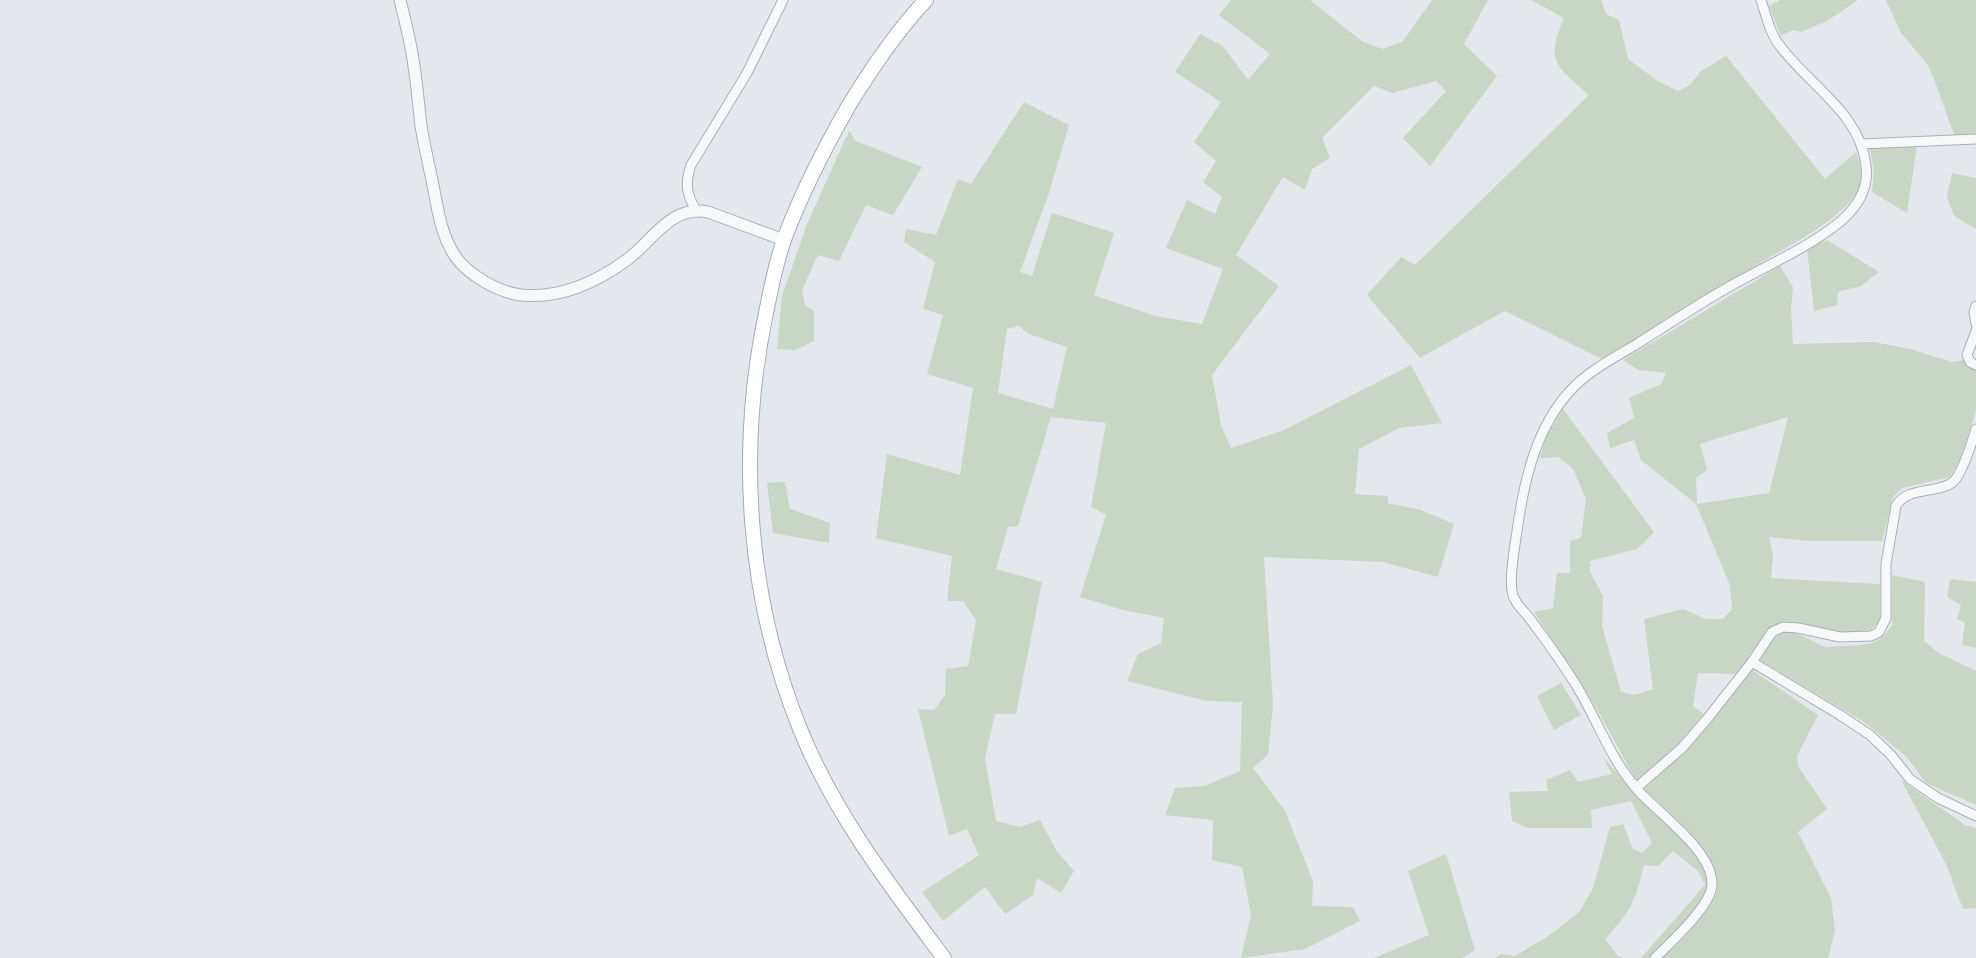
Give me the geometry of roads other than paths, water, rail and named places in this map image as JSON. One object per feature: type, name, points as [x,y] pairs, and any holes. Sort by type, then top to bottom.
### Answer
[{"type":"main road","points":[[926,0],[903,24],[840,121],[784,240],[757,355],[752,401],[751,517],[765,612],[800,728],[841,811],[892,888],[944,958]]},
{"type":"street","points":[[400,0],[412,50],[422,129],[445,236],[455,257],[489,285],[512,294],[530,296],[583,286],[625,261],[669,221],[688,211],[708,212],[784,240]]},
{"type":"street","points":[[696,210],[687,188],[686,179],[691,165],[747,73],[783,0]]},
{"type":"street","points":[[1655,958],[1710,896],[1711,877],[1697,850],[1683,833],[1636,788],[1615,757],[1578,687],[1513,597],[1513,556],[1524,489],[1538,443],[1553,413],[1570,390],[1596,370],[1726,288],[1817,237],[1843,219],[1865,188],[1866,163],[1861,144],[1850,123],[1829,96],[1777,44],[1761,0]]},
{"type":"street","points":[[1861,144],[1976,139]]},
{"type":"street","points":[[1976,306],[1976,324]]},
{"type":"street","points":[[1976,331],[1967,355],[1970,362],[1976,365]]},
{"type":"street","points":[[1636,788],[1682,748],[1752,662],[1772,632],[1783,627],[1840,637],[1871,636],[1879,632],[1886,618],[1886,564],[1896,506],[1899,500],[1907,496],[1953,483],[1960,473],[1976,429]]},
{"type":"street","points":[[1752,662],[1870,735],[1910,779],[1938,798],[1976,816]]}]
